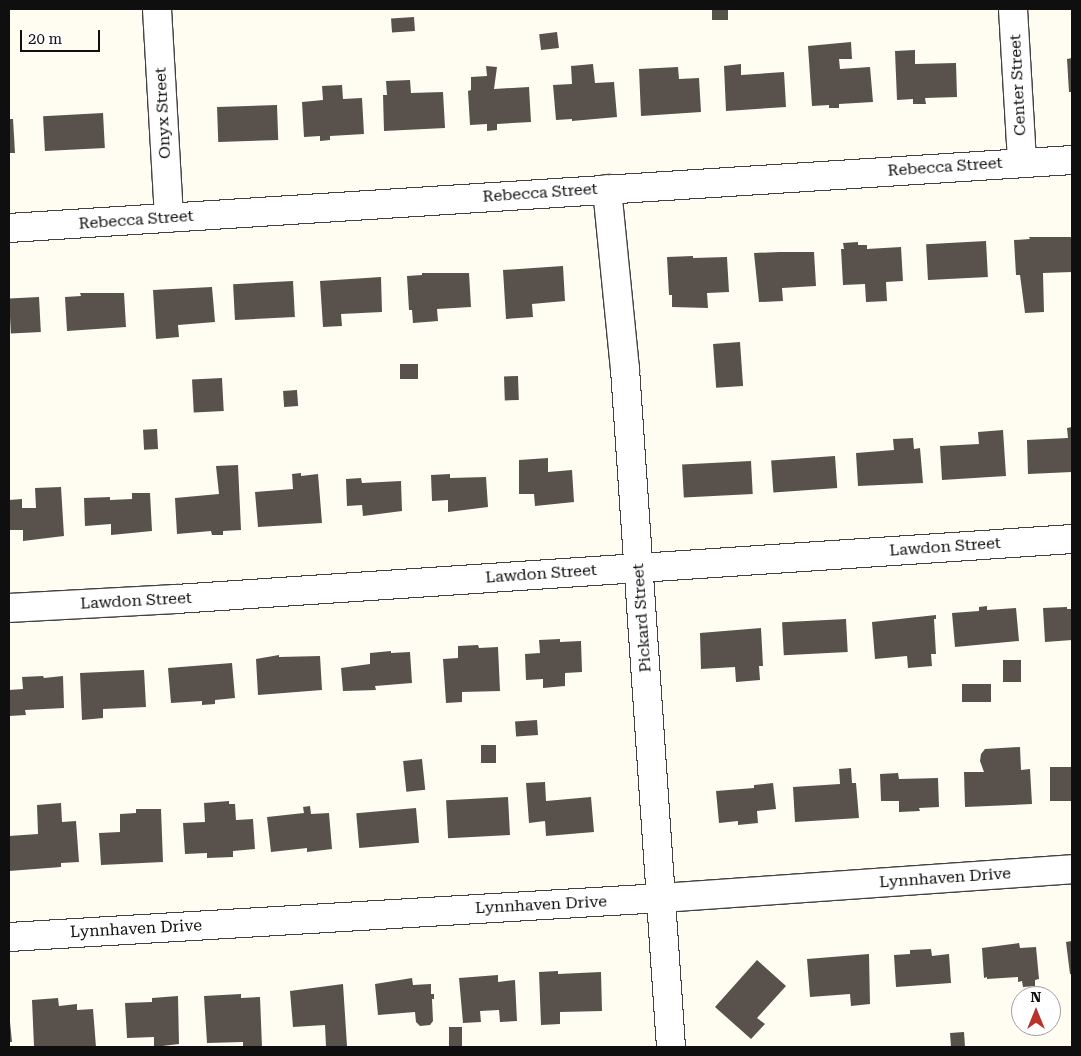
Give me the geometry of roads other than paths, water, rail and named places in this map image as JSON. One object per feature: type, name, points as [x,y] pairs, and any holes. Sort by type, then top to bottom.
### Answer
[{"type":"street","name":"Onyx Street","points":[[157,9],[169,218]]},
{"type":"street","name":"Center Street","points":[[1013,9],[1022,162]]},
{"type":"street","name":"Rebecca Street","points":[[9,228],[1072,160]]},
{"type":"street","name":"Pickard Street","points":[[607,189],[625,370],[670,1047]]},
{"type":"street","name":"Lawdon Street","points":[[9,608],[1072,539]]},
{"type":"street","name":"Lynnhaven Drive","points":[[9,937],[661,898],[1072,869]]}]
